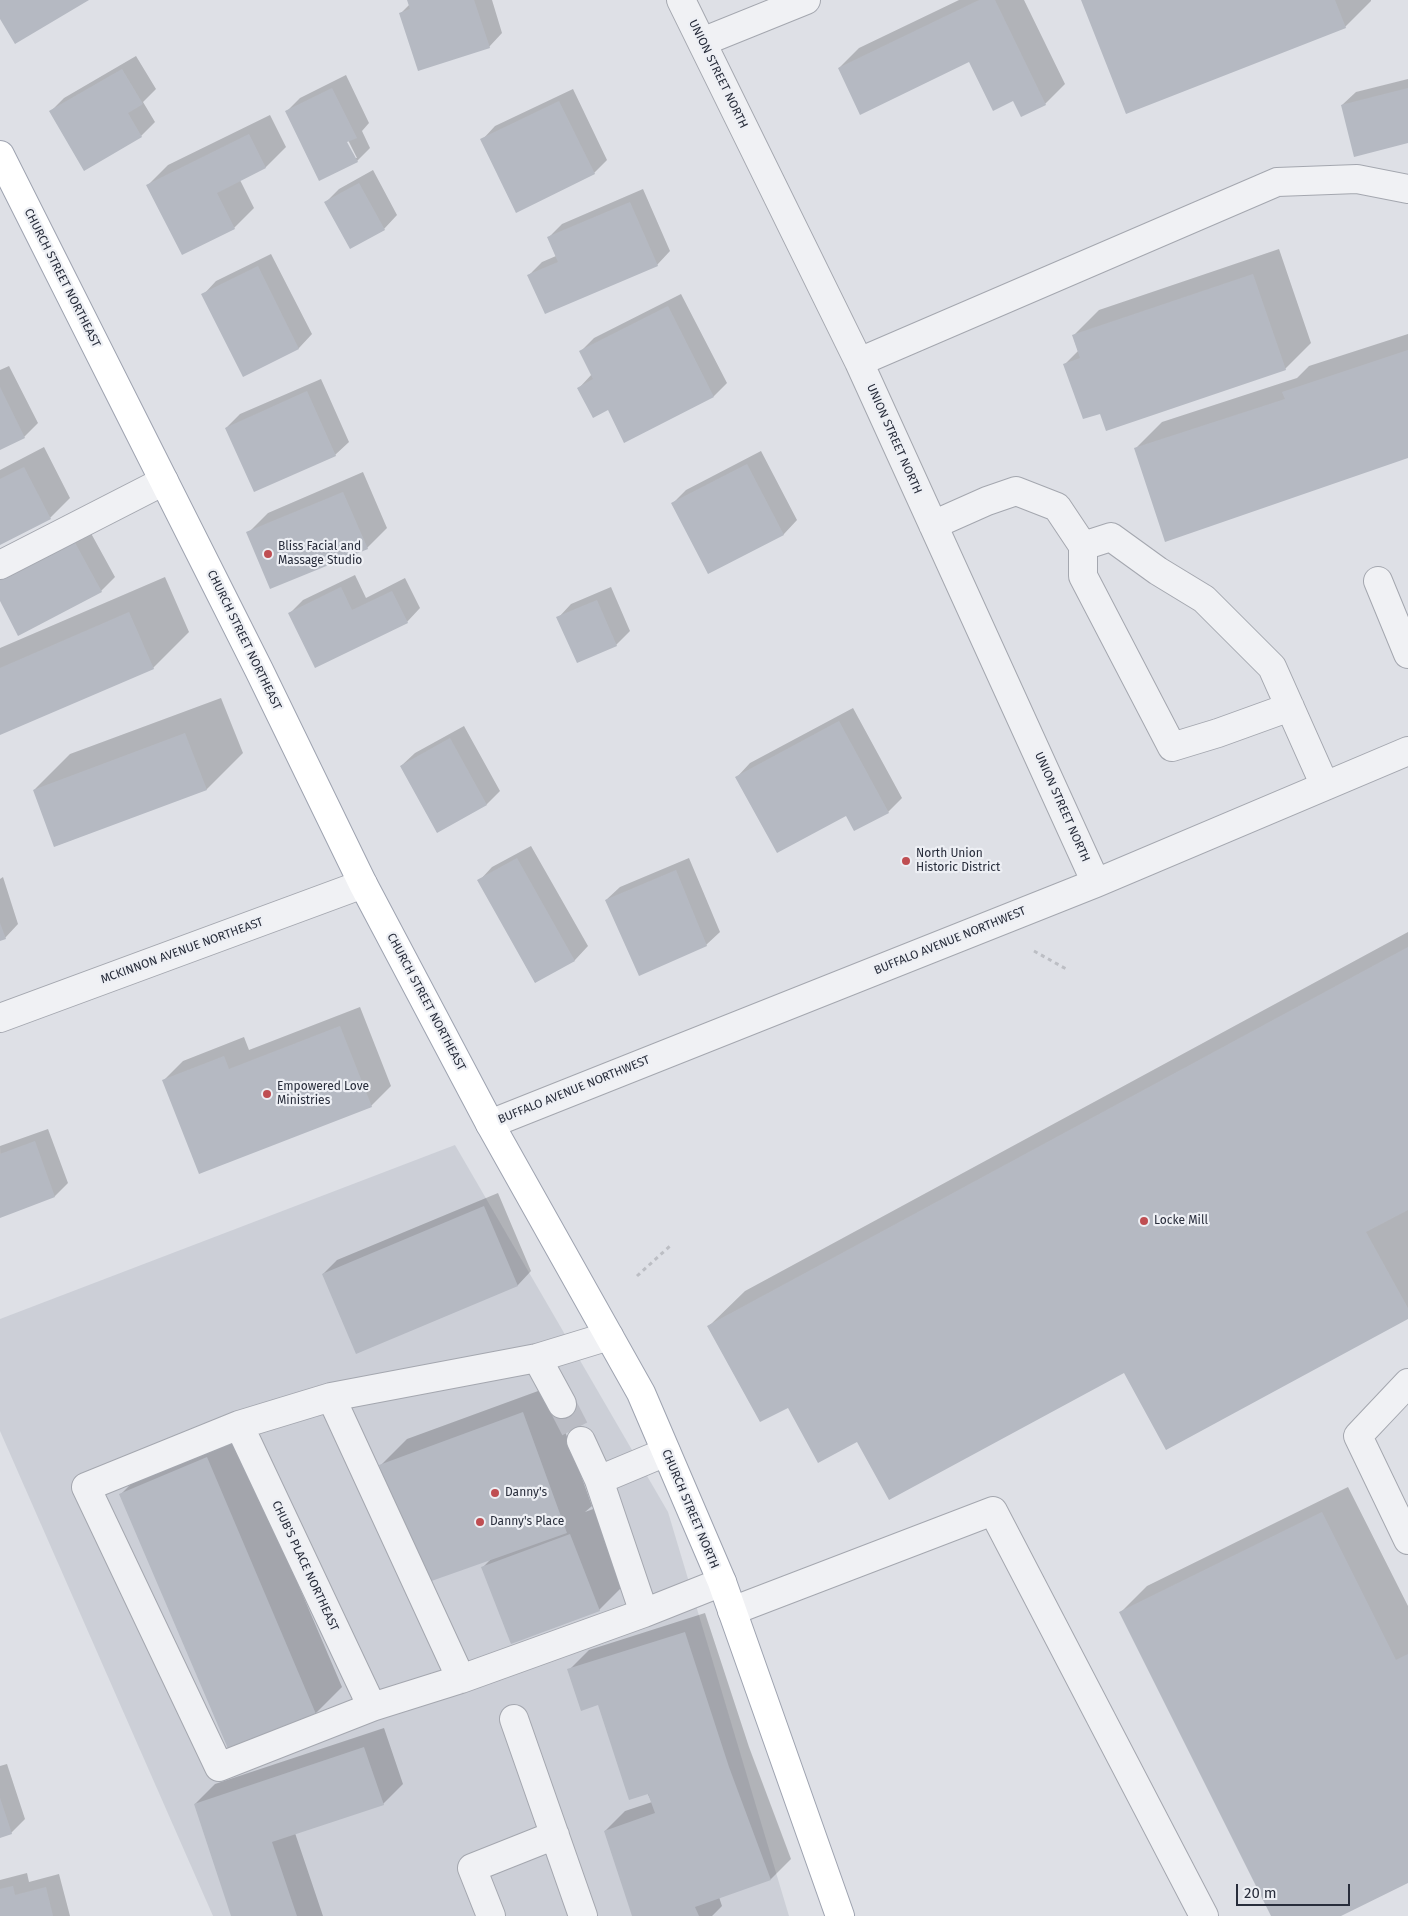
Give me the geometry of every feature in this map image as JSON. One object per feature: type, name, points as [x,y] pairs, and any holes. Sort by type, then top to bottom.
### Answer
[{"type":"main road","name":"CHURCH STREET NORTHEAST","points":[[0,155],[363,884],[490,1124]]},
{"type":"main road","name":"CHURCH STREET NORTH","points":[[490,1124],[641,1393],[722,1582],[840,1916]]},
{"type":"street","name":"UNION STREET NORTH","points":[[681,0],[859,362],[1096,883]]},
{"type":"street","points":[[702,42],[806,0]]},
{"type":"street","points":[[859,362],[1277,182],[1357,179],[1408,190]]},
{"type":"street","points":[[0,565],[164,481]]},
{"type":"street","points":[[933,525],[987,501],[1016,491],[1057,507],[1083,546],[1083,576],[1172,747],[1218,734],[1290,707]]},
{"type":"street","points":[[1083,546],[1111,537],[1158,571],[1204,599],[1272,667],[1325,786]]},
{"type":"street","points":[[1378,581],[1408,654]]},
{"type":"street","name":"BUFFALO AVENUE NORTHWEST","points":[[490,1124],[1096,883],[1408,751]]},
{"type":"street","name":"MCKINNON AVENUE NORTHEAST","points":[[0,1018],[363,884]]},
{"type":"street","points":[[609,1336],[537,1358],[331,1397],[239,1425],[86,1486],[219,1767],[372,1707],[461,1679],[644,1613],[722,1582]]},
{"type":"street","points":[[537,1358],[562,1404]]},
{"type":"street","points":[[1408,1383],[1358,1436],[1408,1540]]},
{"type":"street","points":[[331,1397],[461,1679]]},
{"type":"street","name":"CHUB'S PLACE NORTHEAST","points":[[239,1425],[372,1707]]},
{"type":"street","points":[[581,1441],[599,1480],[644,1613]]},
{"type":"street","points":[[599,1480],[666,1452]]},
{"type":"street","points":[[732,1611],[992,1511],[1204,1916]]},
{"type":"street","points":[[514,1719],[583,1916]]},
{"type":"street","points":[[491,1916],[472,1868],[555,1836]]},
{"type":"path","points":[[1034,951],[1068,970]]},
{"type":"path","points":[[637,1276],[670,1246]]},
{"type":"shaded area","points":[[455,1145],[668,1512],[789,1916],[213,1916],[0,1431],[0,1319]]},
{"type":"building","points":[[0,0],[89,0],[15,44],[0,19]]},
{"type":"building","points":[[407,0],[474,0],[490,48],[418,71],[399,13],[410,9]]},
{"type":"building","points":[[979,0],[995,0],[1046,105],[1021,117],[1013,101],[993,111],[969,62],[860,115],[838,68]]},
{"type":"building","points":[[1081,0],[1335,0],[1346,28],[1126,114]]},
{"type":"building","points":[[122,69],[143,104],[128,113],[142,137],[84,171],[49,111]]},
{"type":"building","points":[[332,88],[357,138],[347,142],[358,162],[319,181],[285,111]]},
{"type":"building","points":[[1408,88],[1408,143],[1354,157],[1341,105]]},
{"type":"building","points":[[559,101],[595,174],[516,213],[480,139]]},
{"type":"building","points":[[249,134],[266,168],[217,193],[235,229],[182,255],[146,185]]},
{"type":"building","points":[[359,183],[385,230],[350,249],[324,202]]},
{"type":"building","points":[[630,202],[658,266],[545,314],[527,275],[558,262],[547,237]]},
{"type":"building","points":[[258,266],[299,349],[243,377],[201,294]]},
{"type":"building","points":[[1253,274],[1286,370],[1106,431],[1100,414],[1083,419],[1063,364],[1080,358],[1072,335]]},
{"type":"building","points":[[668,306],[714,397],[624,443],[608,410],[593,418],[577,388],[593,379],[579,351]]},
{"type":"building","points":[[1408,350],[1408,458],[1165,542],[1134,448],[1285,399],[1282,392]]},
{"type":"building","points":[[0,387],[25,438],[0,450]]},
{"type":"building","points":[[307,391],[336,456],[254,492],[225,428]]},
{"type":"building","points":[[747,464],[784,535],[708,574],[671,503]]},
{"type":"building","points":[[24,467],[51,519],[0,545],[0,479]]},
{"type":"building","points":[[343,492],[368,549],[270,589],[246,532]]},
{"type":"building","points":[[73,539],[102,592],[18,636],[0,601],[0,577]]},
{"type":"building","points":[[341,587],[352,610],[392,591],[408,623],[315,668],[288,613]]},
{"type":"building","points":[[597,600],[617,646],[577,663],[556,617]]},
{"type":"building","points":[[129,612],[154,669],[0,735],[0,668]]},
{"type":"building","points":[[839,721],[889,813],[854,831],[846,816],[777,853],[735,777]]},
{"type":"building","points":[[185,733],[207,790],[54,847],[33,790]]},
{"type":"building","points":[[450,738],[487,805],[437,833],[400,766]]},
{"type":"building","points":[[517,858],[575,961],[535,983],[477,880]]},
{"type":"building","points":[[676,870],[707,946],[639,976],[605,900]]},
{"type":"building","points":[[0,923],[6,939],[0,941]]},
{"type":"building","name":"Locke Mill","points":[[1408,947],[1408,1210],[1366,1232],[1408,1308],[1408,1319],[1166,1450],[1124,1373],[889,1500],[857,1442],[818,1463],[788,1408],[760,1422],[707,1326]]},
{"type":"building","name":"Empowered Love Ministries","points":[[340,1026],[372,1107],[199,1174],[162,1080],[224,1056],[229,1069]]},
{"type":"building","points":[[35,1141],[55,1197],[0,1218],[0,1154]]},
{"type":"building","points":[[484,1206],[518,1286],[356,1354],[322,1274]]},
{"type":"building","points":[[523,1412],[567,1533],[423,1584],[379,1465]]},
{"type":"building","points":[[207,1457],[316,1714],[229,1751],[119,1494]]},
{"type":"building","points":[[1322,1512],[1396,1660],[1408,1654],[1408,1883],[1341,1916],[1271,1916],[1119,1612]]},
{"type":"building","points":[[570,1534],[600,1611],[511,1644],[481,1567]]},
{"type":"building","points":[[685,1632],[729,1767],[771,1880],[695,1907],[699,1916],[632,1916],[604,1831],[655,1813],[648,1794],[629,1800],[598,1705],[581,1711],[567,1669]]},
{"type":"building","points":[[364,1747],[384,1805],[272,1842],[297,1916],[231,1916],[194,1804]]},
{"type":"building","points":[[0,1798],[12,1834],[0,1838]]},
{"type":"building","points":[[13,1886],[15,1895],[46,1887],[53,1916],[0,1916],[0,1889]]},
{"type":"tunnel","points":[[562,1404],[581,1441]]},
{"type":"place","name":"Bliss Facial and Massage Studio","points":[[268,554]]},
{"type":"place","name":"North Union Historic District","points":[[906,861]]},
{"type":"place","name":"Empowered Love Ministries","points":[[267,1094]]},
{"type":"place","name":"Locke Mill","points":[[1144,1221]]},
{"type":"place","name":"Danny's","points":[[495,1493]]},
{"type":"place","name":"Danny's Place","points":[[480,1522]]}]
